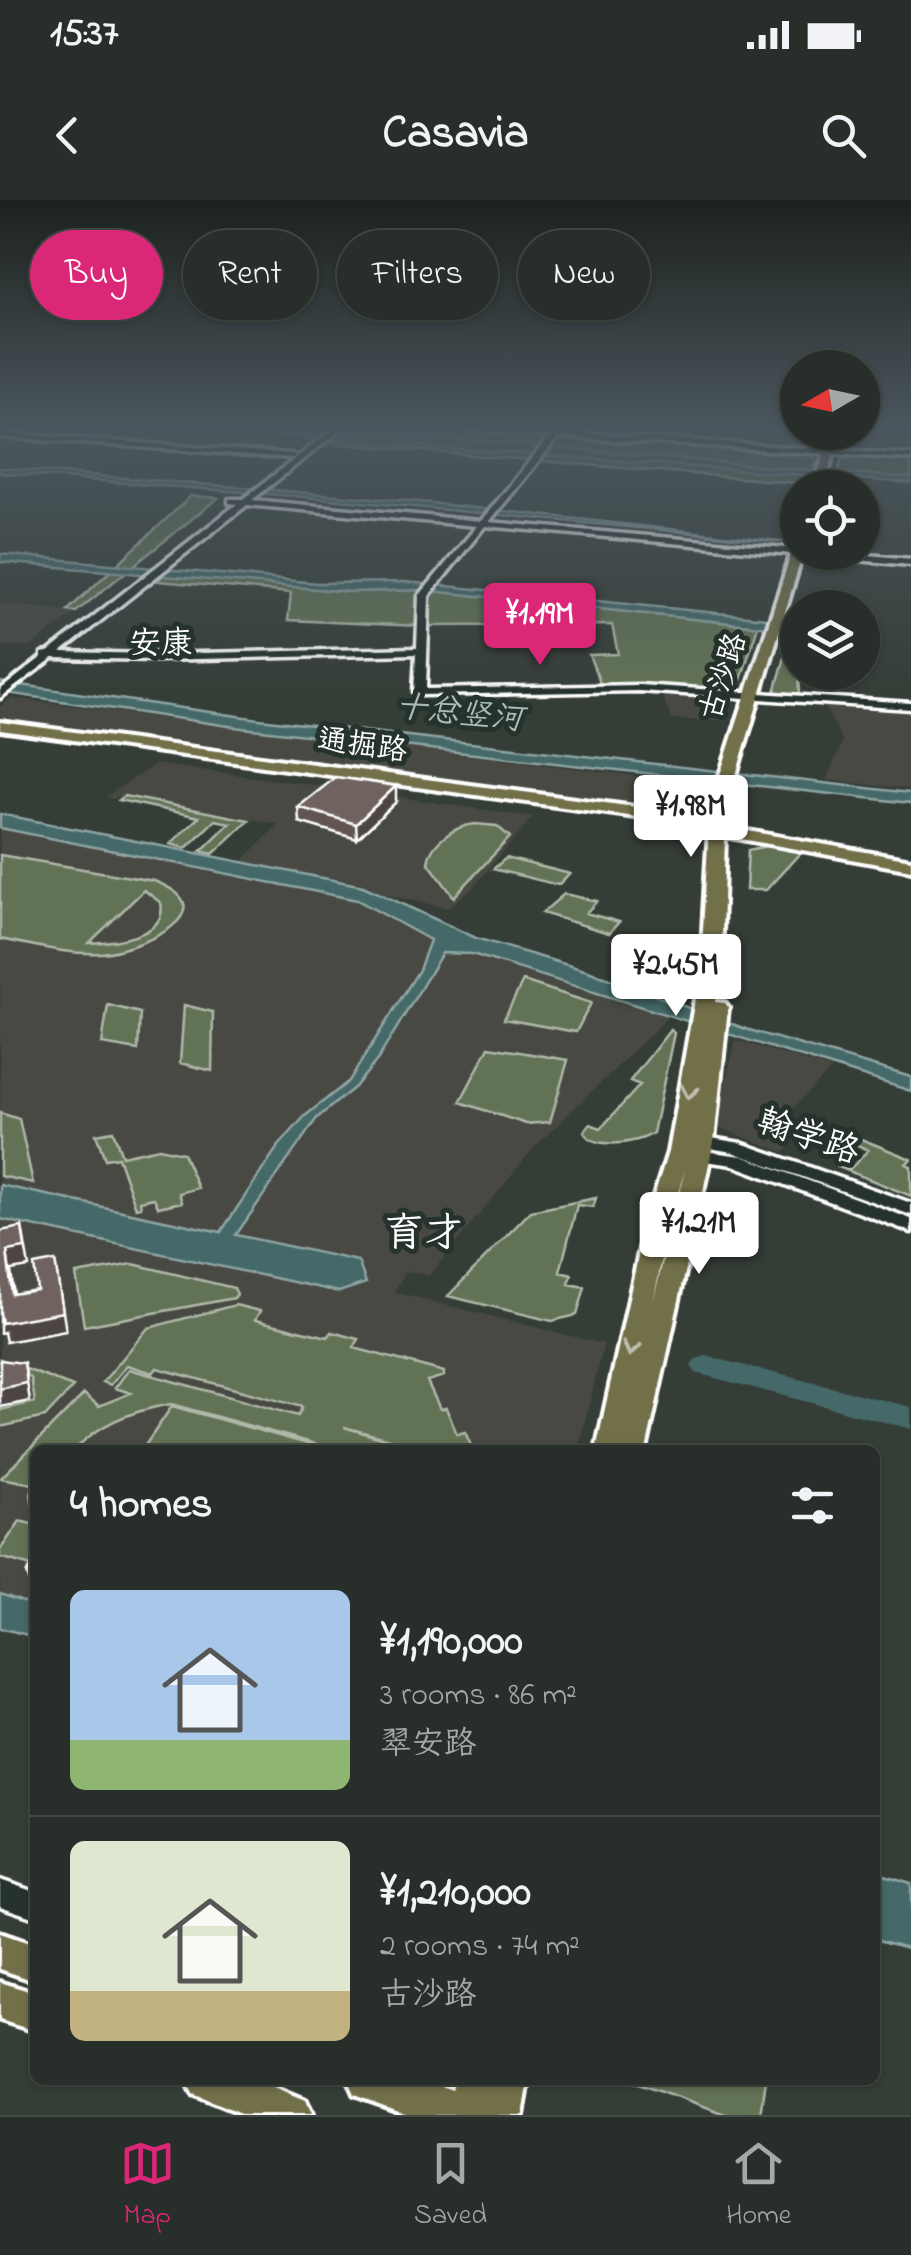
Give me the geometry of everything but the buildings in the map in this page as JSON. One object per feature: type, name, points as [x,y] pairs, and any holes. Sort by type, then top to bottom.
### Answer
[{"type":"main road","name":"古沙路","points":[[611,1445],[657,1225],[691,1147],[723,959],[722,828],[798,570]]},
{"type":"main road","name":"通掘路","points":[[0,729],[722,828],[911,862]]},
{"type":"main road","points":[[633,1445],[691,1147]]},
{"type":"main road","points":[[0,1951],[30,1961]]},
{"type":"main road","points":[[0,2001],[30,2010]]},
{"type":"main road","points":[[218,2085],[291,2115]]},
{"type":"main road","points":[[382,2085],[465,2115],[474,2085]]},
{"type":"main road","points":[[503,2115],[508,2085]]},
{"type":"street","points":[[7,681],[49,655],[217,517]]},
{"type":"street","points":[[487,517],[424,596],[420,692],[638,688],[911,706]]},
{"type":"street","points":[[509,517],[780,550]]},
{"type":"street","points":[[880,559],[911,562]]},
{"type":"street","points":[[0,695],[7,681],[34,654],[152,570]]},
{"type":"street","points":[[34,654],[156,657],[420,652]]},
{"type":"street","name":"翰学路","points":[[691,1147],[736,1146],[911,1209]]},
{"type":"street","name":"翰学路","points":[[691,1147],[911,1226]]},
{"type":"street","points":[[0,1894],[30,1903]]},
{"type":"shaded area","points":[[0,604],[76,612],[30,647],[0,645]]},
{"type":"shaded area","points":[[660,692],[734,699],[727,720],[672,720]]},
{"type":"shaded area","points":[[11,698],[701,784],[689,812],[0,724],[0,707]]},
{"type":"shaded area","points":[[821,701],[911,706],[911,789],[826,780],[843,741]]},
{"type":"shaded area","points":[[155,764],[533,817],[471,890],[447,908],[240,863],[279,824],[121,795],[114,799],[105,797]]},
{"type":"shaded area","points":[[0,817],[364,896],[670,1015],[533,1149],[429,1276],[406,1271],[394,1292],[604,1344],[579,1445],[30,1445],[30,1602],[0,1593]]},
{"type":"shaded area","points":[[736,1040],[832,1069],[785,1116],[809,1126],[784,1152],[714,1126]]},
{"type":"green space","points":[[168,517],[194,517],[76,612],[67,611]]},
{"type":"green space","points":[[164,574],[352,592],[422,590],[758,626],[737,692],[602,688],[589,655],[618,654],[612,625],[420,626],[288,620],[291,593],[158,581]]},
{"type":"green space","points":[[780,674],[780,690],[800,690],[800,694],[775,692]]},
{"type":"green space","points":[[124,796],[249,820],[213,854],[201,851],[230,823],[215,820],[186,848],[170,844],[199,817],[119,800]]},
{"type":"green space","points":[[475,824],[497,826],[510,837],[454,897],[428,862],[430,855],[445,837]]},
{"type":"green space","points":[[776,844],[795,846],[799,854],[766,890],[746,890],[748,850]]},
{"type":"green space","points":[[0,855],[154,881],[176,893],[184,904],[182,916],[171,927],[117,950],[76,952],[0,939]],"holes":[[[144,890],[161,903],[161,914],[148,930],[124,939],[89,943]]]},
{"type":"green space","points":[[506,858],[570,874],[558,885],[493,869]]},
{"type":"green space","points":[[564,894],[597,901],[586,913],[619,922],[609,933],[542,913]]},
{"type":"green space","points":[[523,981],[591,1003],[576,1032],[504,1019]]},
{"type":"green space","points":[[108,1005],[140,1013],[138,1050],[102,1044]]},
{"type":"green space","points":[[184,1005],[213,1012],[212,1071],[180,1063]]},
{"type":"green space","points":[[670,1030],[674,1033],[653,1133],[616,1143],[589,1138],[584,1132],[590,1124],[601,1128],[640,1085],[630,1081]]},
{"type":"green space","points":[[489,1047],[568,1060],[550,1122],[526,1124],[460,1102]]},
{"type":"green space","points":[[0,1113],[19,1119],[33,1183],[0,1176]]},
{"type":"green space","points":[[113,1131],[122,1156],[159,1148],[183,1153],[198,1188],[179,1193],[182,1202],[158,1207],[154,1198],[140,1201],[141,1207],[136,1208],[118,1157],[105,1159],[96,1134]]},
{"type":"green space","points":[[856,1137],[911,1159],[906,1164],[911,1166],[911,1196],[836,1166],[850,1169],[868,1150],[851,1142]]},
{"type":"green space","points":[[596,1198],[593,1207],[577,1205],[560,1272],[572,1275],[569,1284],[585,1287],[577,1315],[552,1321],[448,1296],[531,1211]]},
{"type":"green space","points":[[133,1264],[234,1288],[237,1294],[234,1298],[84,1326],[76,1274]]},
{"type":"green space","points":[[235,1305],[260,1311],[255,1320],[328,1337],[332,1332],[359,1339],[354,1348],[444,1372],[444,1376],[427,1381],[440,1409],[446,1408],[457,1434],[465,1432],[471,1445],[411,1445],[344,1427],[404,1445],[319,1445],[171,1404],[119,1419],[80,1445],[34,1445],[84,1394],[99,1406],[131,1393],[115,1388],[129,1369],[298,1416],[302,1407],[157,1368],[153,1373],[127,1365],[111,1385],[103,1382],[148,1328]]},
{"type":"green space","points":[[0,1359],[73,1387],[45,1417],[0,1427],[0,1410],[35,1402],[31,1378],[0,1364]]},
{"type":"green space","points":[[172,1406],[311,1445],[145,1445]]},
{"type":"green space","points":[[30,1449],[30,1483],[1,1478]]},
{"type":"green space","points":[[20,1521],[30,1524],[30,1566],[0,1557],[0,1550]]},
{"type":"green space","points":[[641,2085],[765,2085],[761,2115],[726,2115]]},
{"type":"water","points":[[525,517],[562,517],[780,541],[780,541]]},
{"type":"water","points":[[0,554],[318,583],[406,582],[780,619],[780,628],[422,590],[352,592],[0,562]]},
{"type":"water","points":[[0,682],[259,719],[911,793],[911,803],[242,728],[0,692]]},
{"type":"water","points":[[0,814],[363,886],[476,938],[588,971],[746,1029],[911,1077],[911,1091],[472,954],[442,953],[378,1059],[355,1087],[317,1118],[236,1235],[358,1261],[366,1283],[339,1292],[0,1219],[0,1185],[221,1232],[277,1148],[305,1116],[349,1081],[419,970],[430,940],[357,900],[0,828]]},
{"type":"water","points":[[0,1594],[30,1604],[30,1636],[0,1628]]},
{"type":"water","points":[[880,1874],[911,1883],[911,1949],[880,1940]]},
{"type":"waterway","points":[[706,1366],[911,1418]]},
{"type":"district","name":"安康","points":[[161,645]]},
{"type":"district","name":"育才","points":[[424,1235]]},
{"type":"water label","name":"十总竖河","points":[[459,715]]}]
